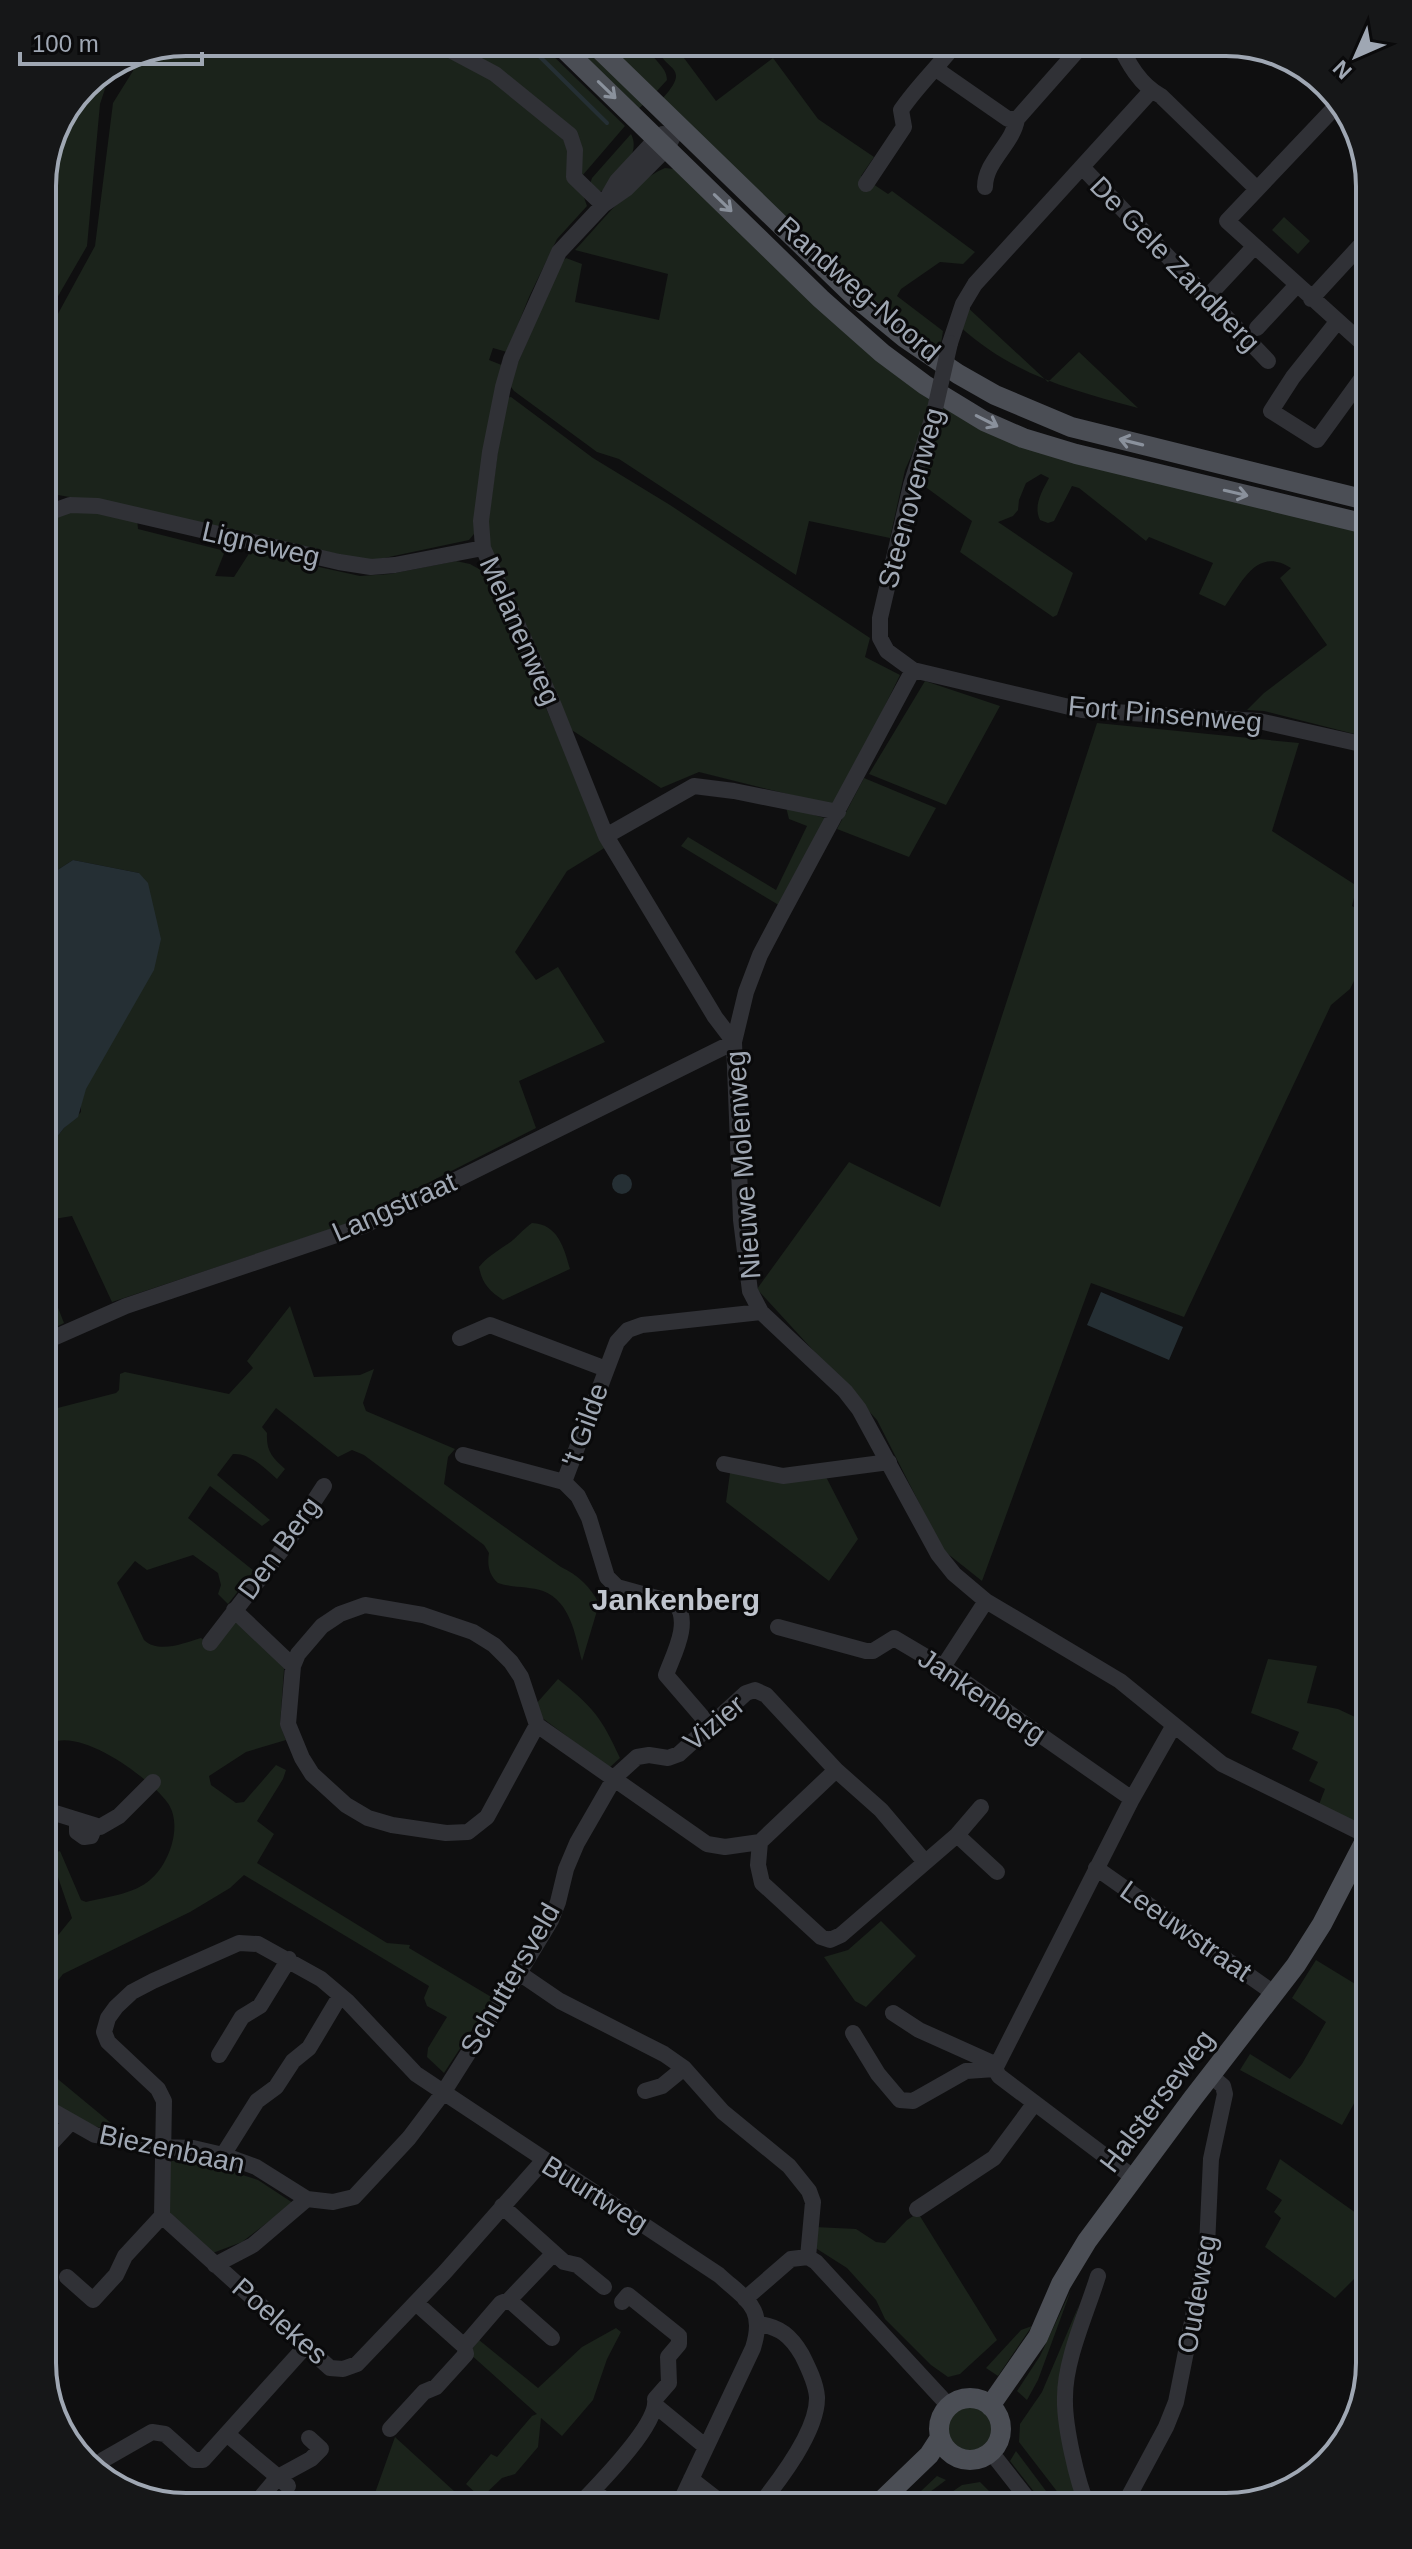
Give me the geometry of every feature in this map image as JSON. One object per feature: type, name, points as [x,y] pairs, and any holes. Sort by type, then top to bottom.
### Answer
[{"type":"main road","name":"Randweg-Noord","points":[[572,56],[821,299],[882,353],[925,385],[984,421],[1023,438],[1076,454],[1356,522]]},
{"type":"main road","name":"Randweg-Noord","points":[[607,56],[854,296],[935,360],[995,395],[1071,427],[1356,498]]},
{"type":"main road","name":"Halsterseweg","points":[[990,2406],[1038,2337],[1061,2284],[1087,2241],[1210,2075],[1275,1994],[1322,1924],[1356,1859]]},
{"type":"main road","points":[[906,2493],[945,2446],[941,2417],[949,2406],[966,2398],[979,2399],[990,2406],[1001,2425],[999,2440],[991,2452],[976,2460],[967,2460],[945,2446]]},
{"type":"main road","points":[[890,2493],[929,2455],[945,2446]]},
{"type":"street","points":[[461,56],[495,74],[570,135],[575,150],[572,172],[581,186],[603,205]]},
{"type":"street","points":[[866,184],[904,127],[901,110],[919,83],[946,56]]},
{"type":"street","points":[[985,187],[986,176],[1015,130],[1017,119],[1073,56]]},
{"type":"street","points":[[1125,56],[1151,91],[1161,96],[1257,189]]},
{"type":"street","points":[[936,69],[1008,119],[1017,119]]},
{"type":"street","name":"Steenovenweg","points":[[880,638],[880,618],[907,500],[963,304],[975,284],[1151,91]]},
{"type":"street","points":[[1330,109],[1227,221],[1356,338]]},
{"type":"street","name":"Melanenweg","points":[[679,125],[626,189],[603,205],[559,252],[511,359],[490,452],[481,521],[483,548],[554,706],[606,836],[715,1017],[734,1042]]},
{"type":"street","name":"De Gele Zandberg","points":[[1082,167],[1268,361]]},
{"type":"street","points":[[1211,293],[1254,247]]},
{"type":"street","points":[[1311,299],[1356,250]]},
{"type":"street","points":[[1257,328],[1297,285]]},
{"type":"street","points":[[1337,322],[1293,377],[1271,411],[1317,440],[1356,386]]},
{"type":"street","name":"Ligneweg","points":[[56,510],[70,505],[98,506],[371,567],[483,548]]},
{"type":"street","name":"Fort Pinsenweg","points":[[880,638],[887,651],[913,670],[1082,710],[1259,721],[1356,743]]},
{"type":"street","name":"Nieuwe Molenweg","points":[[913,670],[760,955],[746,992],[734,1042],[741,1220],[750,1291],[761,1312],[845,1391],[859,1409],[938,1554],[954,1574],[986,1601],[1120,1681],[1222,1764],[1356,1828]]},
{"type":"street","points":[[606,836],[694,786],[838,812]]},
{"type":"street","name":"Langstraat","points":[[56,1337],[126,1306],[363,1226],[734,1042]]},
{"type":"street","name":"'t Gilde","points":[[564,1482],[617,1342],[628,1330],[642,1325],[761,1312]]},
{"type":"street","points":[[460,1338],[490,1325],[606,1369]]},
{"type":"street","name":"'t Gilde","points":[[463,1455],[564,1482],[578,1496],[589,1518],[607,1577],[617,1587],[675,1603],[680,1608],[682,1629],[666,1675],[710,1726]]},
{"type":"street","points":[[724,1464],[783,1476],[889,1462]]},
{"type":"street","name":"Den Berg","points":[[210,1643],[284,1547],[324,1486]]},
{"type":"street","points":[[943,1667],[986,1601]]},
{"type":"street","points":[[537,1725],[487,1817],[468,1832],[446,1833],[392,1825],[368,1818],[346,1805],[312,1774],[302,1758],[288,1724],[293,1666],[298,1654],[322,1626],[340,1614],[365,1605],[423,1615],[473,1632],[494,1645],[521,1677],[537,1725],[707,1844],[725,1847],[760,1842],[836,1770],[881,1810],[925,1862]]},
{"type":"street","name":"Den Berg","points":[[234,1610],[293,1666]]},
{"type":"street","name":"Jankenberg","points":[[778,1627],[866,1651],[873,1651],[894,1638],[943,1667],[1132,1799]]},
{"type":"street","name":"Vizier","points":[[615,1777],[637,1757],[668,1758],[679,1754],[746,1693],[755,1690],[766,1695],[836,1770]]},
{"type":"street","points":[[1134,2178],[999,2076],[996,2067],[1096,1868],[1174,1725]]},
{"type":"street","name":"Schuttersveld","points":[[443,2093],[551,1920],[577,1843],[615,1777]]},
{"type":"street","points":[[56,1814],[100,1827],[119,1816],[153,1782]]},
{"type":"street","points":[[760,1842],[759,1875],[766,1889],[821,1937],[830,1940],[841,1935],[957,1835],[981,1807]]},
{"type":"street","points":[[957,1835],[997,1872]]},
{"type":"street","name":"Leeuwstraat","points":[[1096,1868],[1275,1994]]},
{"type":"street","name":"Buurtweg","points":[[162,2147],[164,2101],[158,2089],[108,2042],[104,2032],[108,2018],[132,1992],[239,1943],[258,1944],[321,1979],[416,2074],[719,2275],[754,2308],[759,2324]]},
{"type":"street","points":[[219,2055],[242,2017],[260,2006],[289,1959]]},
{"type":"street","points":[[519,1973],[560,2001],[664,2054],[684,2068],[723,2112],[789,2166],[809,2191],[813,2202],[808,2257]]},
{"type":"street","points":[[223,2155],[257,2101],[276,2087],[293,2061],[309,2048],[340,1996]]},
{"type":"street","points":[[893,2013],[919,2030],[996,2067]]},
{"type":"street","points":[[853,2033],[878,2074],[900,2100],[913,2101],[966,2071],[996,2067]]},
{"type":"street","points":[[645,2091],[662,2086],[684,2068]]},
{"type":"street","name":"Oudeweg","points":[[1131,2493],[1166,2427],[1180,2387],[1207,2246],[1211,2159],[1225,2094],[1223,2086],[1210,2075]]},
{"type":"street","points":[[215,2265],[253,2245],[307,2199],[333,2202],[354,2197],[409,2138],[443,2093]]},
{"type":"street","points":[[917,2209],[994,2158],[1034,2104]]},
{"type":"street","name":"Biezenbaan","points":[[56,2114],[95,2135],[223,2155],[256,2167],[307,2199]]},
{"type":"street","points":[[56,2138],[70,2123]]},
{"type":"street","points":[[67,2277],[96,2303],[125,2256],[162,2216],[162,2147]]},
{"type":"street","name":"Poelekes","points":[[162,2216],[305,2347],[330,2368],[343,2369],[357,2364],[416,2303],[543,2161]]},
{"type":"street","points":[[502,2206],[564,2262],[577,2265],[604,2287]]},
{"type":"street","points":[[390,2429],[424,2392],[436,2387],[464,2358],[464,2346],[501,2303],[509,2300],[554,2253]]},
{"type":"street","points":[[745,2299],[791,2259],[808,2257],[949,2406]]},
{"type":"street","points":[[1084,2493],[1073,2452],[1065,2397],[1070,2367],[1098,2276]]},
{"type":"street","points":[[591,2493],[631,2447],[656,2406],[655,2399],[669,2383],[668,2357],[679,2344],[679,2336],[628,2295],[622,2302]]},
{"type":"street","points":[[509,2300],[552,2338]]},
{"type":"street","points":[[416,2303],[464,2346]]},
{"type":"street","points":[[684,2493],[753,2348],[759,2324],[775,2326],[792,2340],[806,2363],[817,2397],[810,2429],[767,2493]]},
{"type":"street","points":[[103,2460],[152,2432],[165,2434],[191,2459],[200,2461],[228,2435],[305,2347]]},
{"type":"street","points":[[656,2406],[706,2447]]},
{"type":"street","points":[[228,2435],[283,2481]]},
{"type":"street","points":[[266,2493],[321,2449],[309,2438]]},
{"type":"street","points":[[991,2452],[1023,2493]]},
{"type":"street","points":[[691,2479],[709,2493]]},
{"type":"street","points":[[594,2490],[597,2493]]},
{"type":"shaded area","points":[[450,56],[509,90],[561,132],[587,206],[557,239],[507,352],[493,348],[489,360],[504,366],[474,534],[469,540],[370,561],[56,495],[56,317],[95,246],[113,103],[136,67],[169,57]]},
{"type":"shaded area","points":[[463,56],[553,56],[625,126],[582,176],[579,148]]},
{"type":"shaded area","points":[[581,56],[597,56],[645,103],[637,110]]},
{"type":"shaded area","points":[[619,56],[653,56],[667,80],[656,92]]},
{"type":"shaded area","points":[[662,56],[686,56],[684,58],[716,101],[773,58],[818,119],[874,157],[861,176],[888,194],[892,191],[975,252],[963,264],[940,262],[901,289],[897,296],[943,331],[939,356],[899,325],[662,99],[675,80],[674,70]]},
{"type":"shaded area","points":[[107,83],[100,104],[87,246],[56,300],[56,177],[60,152],[69,129],[83,107]]},
{"type":"shaded area","points":[[631,134],[634,142],[631,157],[604,190],[598,192],[590,184],[592,178]]},
{"type":"shaded area","points":[[665,168],[674,169],[930,397],[923,429],[905,470],[890,538],[809,521],[796,575],[619,459],[597,452],[514,391],[509,384],[560,264],[566,258],[582,264],[575,302],[659,320],[668,274],[575,250],[628,193]]},
{"type":"shaded area","points":[[1284,217],[1310,241],[1298,254],[1272,230]]},
{"type":"shaded area","points":[[965,305],[1045,379],[1000,357],[959,326]]},
{"type":"shaded area","points":[[1079,352],[1138,408],[1088,394],[1049,381]]},
{"type":"shaded area","points":[[511,397],[593,458],[670,505],[870,638],[865,657],[900,675],[836,806],[699,772],[661,788],[564,725],[486,539],[505,398]]},
{"type":"shaded area","points":[[941,404],[1356,528],[1356,734],[1264,711],[1247,710],[1264,693],[1327,645],[1280,578],[1291,568],[1279,562],[1260,564],[1244,578],[1225,606],[1199,594],[1213,563],[1149,537],[1146,541],[1079,488],[1072,486],[1054,521],[1048,523],[1040,520],[1038,504],[1049,478],[1041,474],[1026,483],[1018,510],[1013,516],[998,522],[1073,573],[1057,615],[1053,617],[960,552],[972,521],[916,480]]},
{"type":"shaded area","points":[[78,509],[137,518],[138,529],[225,551],[215,576],[234,577],[250,552],[360,576],[390,574],[456,561],[470,564],[488,574],[606,847],[567,871],[515,952],[536,980],[558,967],[605,1042],[519,1081],[536,1128],[349,1223],[112,1302],[72,1216],[56,1219],[56,1138],[81,1112],[139,873],[73,860],[56,871],[56,516]]},
{"type":"shaded area","points":[[925,681],[1000,706],[946,805],[869,774]]},
{"type":"shaded area","points":[[1097,723],[1299,743],[1272,831],[1356,885],[1352,906],[1356,908],[1356,977],[1350,989],[1331,1005],[1184,1317],[1091,1283],[982,1581],[943,1550],[877,1420],[757,1289],[849,1162],[940,1207]]},
{"type":"shaded area","points":[[864,778],[936,808],[909,857],[837,829]]},
{"type":"shaded area","points":[[786,807],[828,819],[782,907],[681,846],[688,837],[776,890],[807,826],[789,819]]},
{"type":"shaded area","points":[[73,860],[139,873],[148,883],[161,939],[154,970],[86,1089],[78,1117],[56,1138],[56,871]]},
{"type":"shaded area","points":[[622,1174],[629,1177],[632,1184],[629,1191],[622,1194],[615,1191],[612,1184],[615,1177]]},
{"type":"shaded area","points":[[532,1223],[541,1224],[554,1232],[570,1269],[503,1300],[487,1286],[479,1267]]},
{"type":"shaded area","points":[[1101,1292],[1183,1327],[1169,1360],[1087,1325]]},
{"type":"shaded area","points":[[56,1303],[64,1323],[56,1327]]},
{"type":"shaded area","points":[[290,1306],[314,1377],[360,1375],[374,1369],[363,1403],[366,1411],[455,1449],[448,1457],[444,1484],[578,1578],[599,1604],[582,1661],[566,1611],[552,1596],[538,1589],[498,1583],[491,1573],[489,1553],[484,1545],[364,1455],[352,1450],[338,1457],[276,1408],[262,1427],[267,1433],[271,1453],[285,1469],[277,1479],[257,1462],[240,1454],[233,1454],[217,1475],[270,1520],[262,1526],[210,1486],[188,1518],[254,1571],[228,1604],[218,1594],[221,1585],[218,1573],[193,1555],[147,1570],[135,1561],[117,1583],[144,1640],[150,1644],[164,1647],[201,1638],[211,1645],[233,1619],[285,1656],[280,1725],[286,1740],[246,1752],[209,1776],[211,1785],[236,1803],[244,1802],[276,1765],[286,1770],[257,1821],[274,1834],[257,1863],[387,1943],[410,1945],[409,1948],[493,1998],[444,2073],[427,2057],[428,2048],[447,2017],[427,2006],[424,1998],[429,1986],[244,1875],[230,1888],[190,1912],[63,1974],[56,1983],[56,1938],[72,1918],[56,1871],[56,1852],[60,1851],[81,1900],[86,1902],[120,1894],[143,1885],[163,1865],[172,1844],[174,1821],[167,1802],[133,1770],[85,1744],[56,1742],[56,1408],[116,1393],[120,1374],[125,1372],[229,1394],[253,1368],[247,1361]]},
{"type":"shaded area","points":[[730,1473],[824,1473],[858,1539],[829,1581],[726,1502]]},
{"type":"shaded area","points":[[1268,1659],[1317,1666],[1307,1703],[1338,1709],[1356,1717],[1355,1826],[1318,1807],[1325,1789],[1309,1781],[1318,1762],[1292,1749],[1299,1732],[1251,1713]]},
{"type":"shaded area","points":[[558,1679],[588,1706],[607,1732],[620,1758],[609,1768],[541,1717],[536,1704]]},
{"type":"shaded area","points":[[881,1921],[916,1956],[866,2007],[855,2001],[824,1957],[848,1950]]},
{"type":"shaded area","points":[[1316,1960],[1356,1984],[1356,2100],[1342,2125],[1240,2070],[1250,2054],[1290,2079],[1302,2064],[1326,2022],[1292,1998]]},
{"type":"shaded area","points":[[56,2078],[123,2133],[101,2128],[56,2107]]},
{"type":"shaded area","points":[[1280,2159],[1356,2213],[1356,2277],[1335,2298],[1265,2247],[1281,2218],[1274,2212],[1282,2200],[1266,2189]]},
{"type":"shaded area","points":[[195,2160],[258,2180],[293,2203],[242,2242],[210,2254],[172,2220],[165,2206],[170,2161]]},
{"type":"shaded area","points":[[918,2213],[997,2340],[960,2374],[948,2377],[931,2365],[885,2319],[876,2300],[847,2268],[814,2247],[815,2227],[856,2229],[876,2242],[885,2243]]},
{"type":"shaded area","points":[[1071,2290],[1038,2380],[1027,2400],[1017,2391],[1040,2356]]},
{"type":"shaded area","points":[[1079,2305],[1062,2373],[1079,2493],[1058,2493],[1019,2442],[1020,2424],[1042,2392]]},
{"type":"shaded area","points":[[1032,2326],[998,2376],[986,2368],[1021,2330]]},
{"type":"shaded area","points":[[616,2328],[621,2332],[607,2359],[593,2400],[562,2436],[541,2418],[538,2447],[515,2474],[502,2478],[486,2493],[476,2493],[466,2484],[491,2454],[497,2457],[537,2414],[469,2353],[479,2340],[538,2388],[582,2347]]},
{"type":"shaded area","points":[[970,2404],[987,2411],[994,2428],[987,2445],[970,2452],[953,2445],[946,2428],[953,2411]]},
{"type":"shaded area","points":[[395,2437],[456,2493],[375,2493]]},
{"type":"shaded area","points":[[1016,2451],[1048,2493],[1035,2493],[1010,2461]]},
{"type":"shaded area","points":[[937,2476],[946,2480],[929,2493],[919,2493]]},
{"type":"shaded area","points":[[980,2482],[991,2493],[950,2493],[962,2485]]},
{"type":"waterway","points":[[539,56],[607,123]]},
{"type":"district","name":"Jankenberg","points":[[676,1599]]}]
